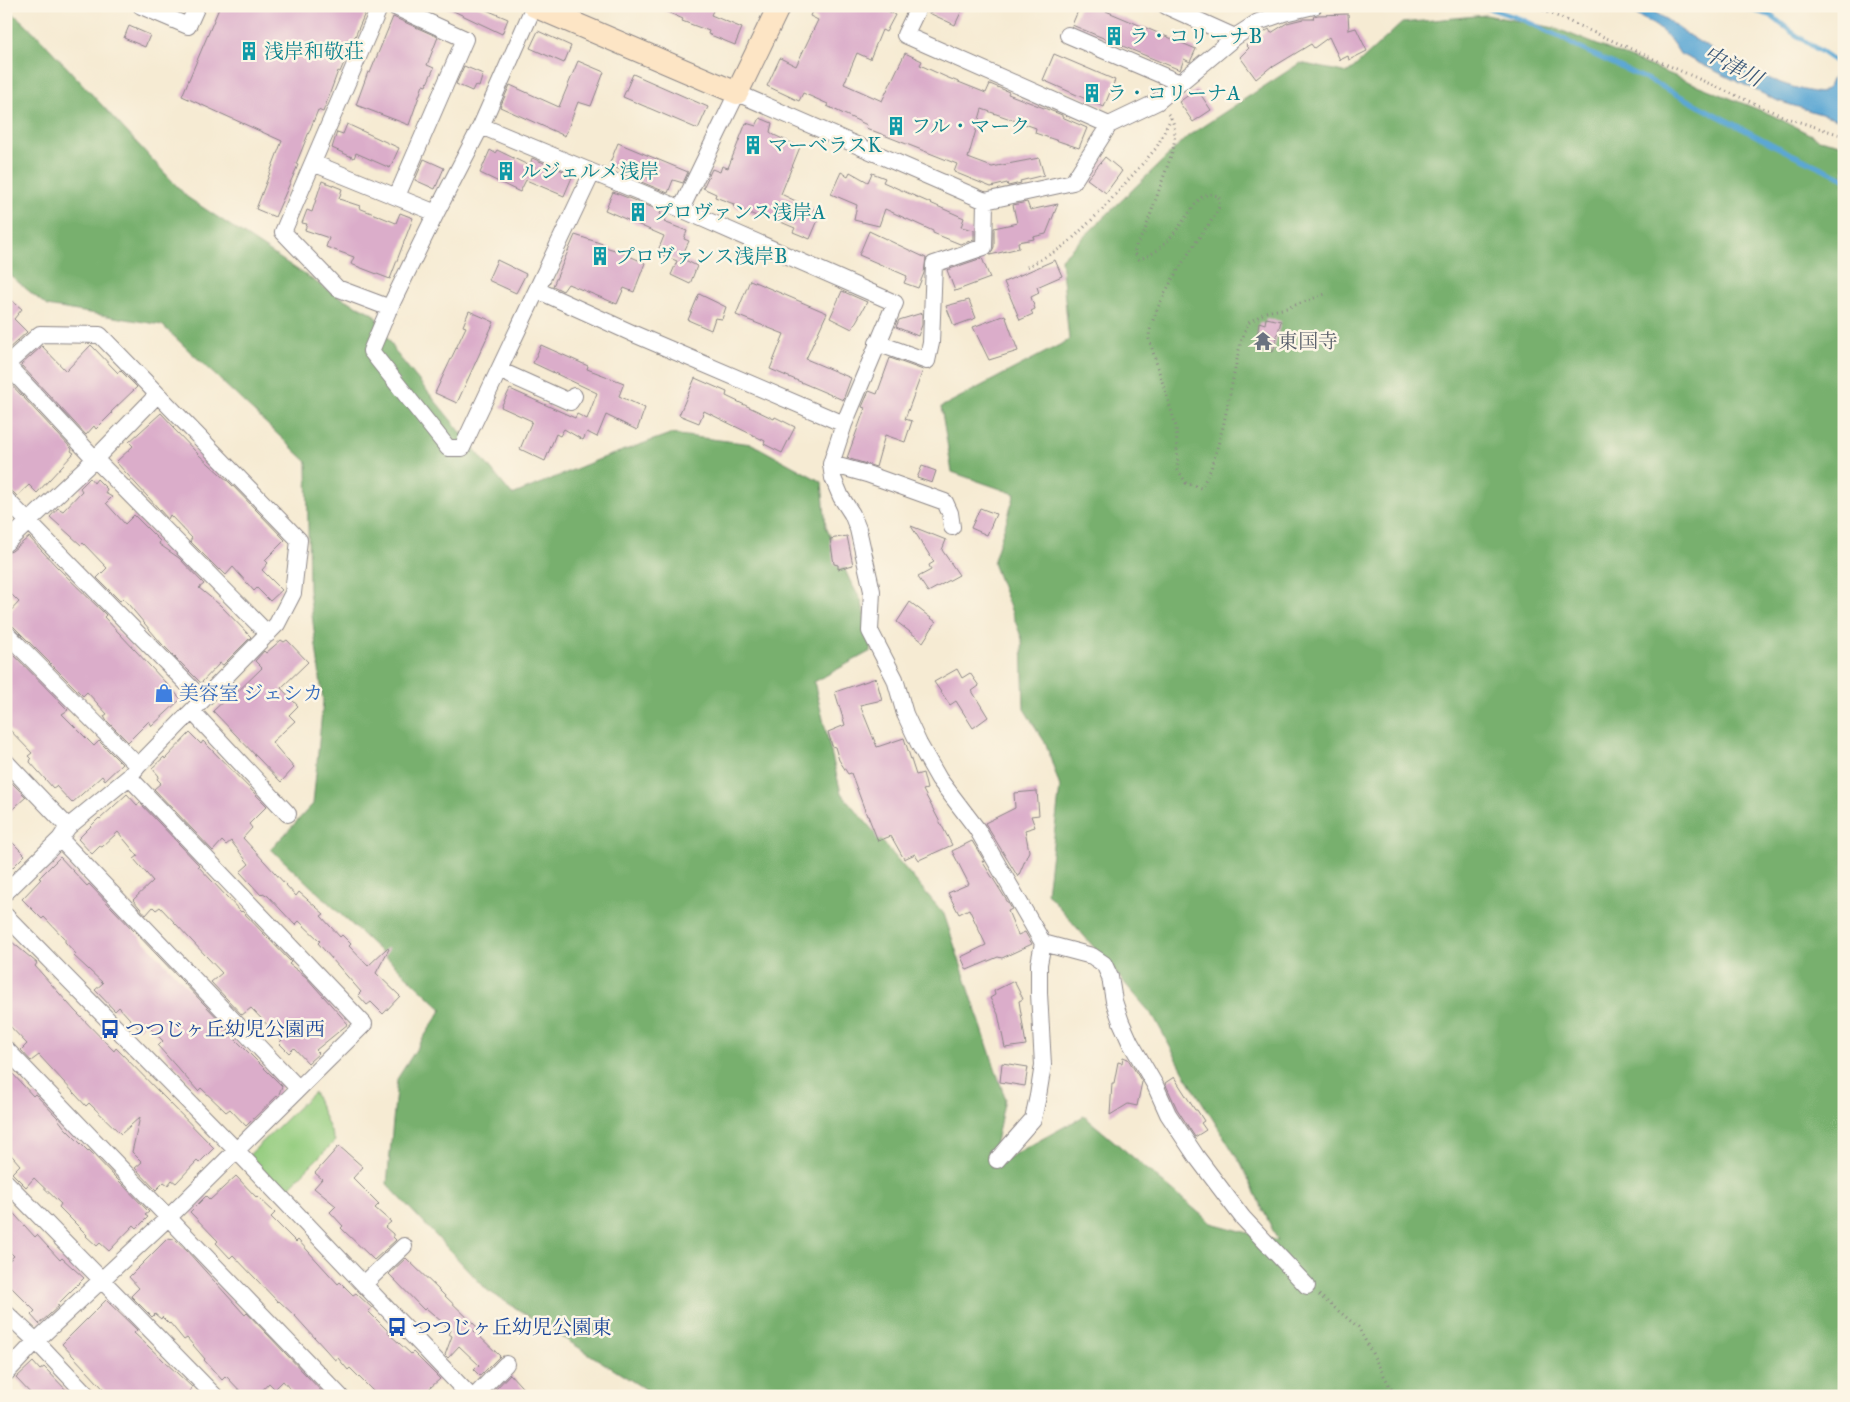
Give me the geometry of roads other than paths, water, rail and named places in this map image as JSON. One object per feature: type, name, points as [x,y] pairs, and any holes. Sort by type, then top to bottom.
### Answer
[{"type":"street","points":[[141,6],[188,26],[196,6]]},
{"type":"street","points":[[380,6],[283,232],[337,288],[390,308]]},
{"type":"street","points":[[393,6],[465,38],[397,196]]},
{"type":"street","points":[[592,173],[462,448],[448,448],[371,352],[436,213],[481,126],[534,6],[985,201],[1072,182],[1109,126],[1157,102],[1235,37],[1258,22],[1284,13],[1314,6]]},
{"type":"street","points":[[681,209],[779,6]]},
{"type":"street","points":[[919,6],[905,35],[1109,126]]},
{"type":"street","points":[[1166,6],[1235,37]]},
{"type":"street","points":[[1068,35],[1180,83]]},
{"type":"street","points":[[481,126],[681,209],[895,302],[844,424],[831,464],[833,478],[858,529],[869,574],[872,591],[870,631],[896,679],[905,714],[939,779],[977,829],[1043,943],[1039,964],[1038,993],[1043,1065],[1038,1096],[1032,1119],[997,1160]]},
{"type":"street","points":[[313,163],[436,213]]},
{"type":"street","points":[[877,343],[927,361],[931,343],[934,264],[984,247],[985,201]]},
{"type":"street","points":[[537,290],[634,334],[844,424]]},
{"type":"street","points":[[6,892],[64,834],[133,771],[268,634],[277,624],[293,593],[299,540],[100,335],[40,334],[7,364],[95,459],[268,634]]},
{"type":"street","points":[[499,370],[570,402],[574,396]]},
{"type":"street","points":[[6,542],[95,459],[157,395]]},
{"type":"street","points":[[831,464],[868,474],[945,502],[950,512],[952,527]]},
{"type":"street","points":[[6,499],[197,705],[288,814]]},
{"type":"street","points":[[6,633],[364,1024],[169,1217],[36,1341],[6,1373]]},
{"type":"street","points":[[6,762],[64,834],[298,1088]]},
{"type":"street","points":[[6,916],[236,1150],[364,1284],[459,1392]]},
{"type":"street","points":[[1043,943],[1092,956],[1104,964],[1110,977],[1114,1001],[1121,1022],[1130,1042],[1155,1085],[1168,1114],[1196,1156],[1243,1218],[1306,1286]]},
{"type":"street","points":[[6,1050],[340,1396]]},
{"type":"street","points":[[6,1182],[103,1279],[215,1396]]},
{"type":"street","points":[[364,1284],[404,1246]]},
{"type":"street","points":[[6,1313],[36,1341],[88,1396]]},
{"type":"street","points":[[475,1396],[506,1364]]},
{"type":"water","name":"中津川","points":[[1617,6],[1636,6],[1651,10],[1693,38],[1754,72],[1803,90],[1820,93],[1829,87],[1835,73],[1844,75],[1844,121],[1778,101],[1680,54],[1667,36],[1653,24]]},
{"type":"waterway","points":[[1482,6],[1521,19],[1562,38],[1577,47],[1657,84],[1785,151],[1844,178]]},
{"type":"waterway","points":[[1739,6],[1770,15],[1835,61],[1844,63]]},
{"type":"place","name":"ラ・コリーナB","points":[[1114,36]]},
{"type":"place","name":"浅岸和敬荘","points":[[249,51]]},
{"type":"place","name":"ラ・コリーナA","points":[[1092,93]]},
{"type":"place","name":"フル・マーク","points":[[896,126]]},
{"type":"place","name":"マーベラスK","points":[[753,145]]},
{"type":"place","name":"ルジェルメ浅岸","points":[[506,171]]},
{"type":"place","name":"プロヴァンス浅岸A","points":[[638,212]]},
{"type":"place","name":"プロヴァンス浅岸B","points":[[600,256]]},
{"type":"place","name":"東国寺","points":[[1263,341]]},
{"type":"place","name":"美容室 ジェシカ","points":[[164,693]]},
{"type":"place","name":"つつじヶ丘幼児公園西","points":[[110,1029]]},
{"type":"place","name":"つつじヶ丘幼児公園東","points":[[397,1327]]}]
